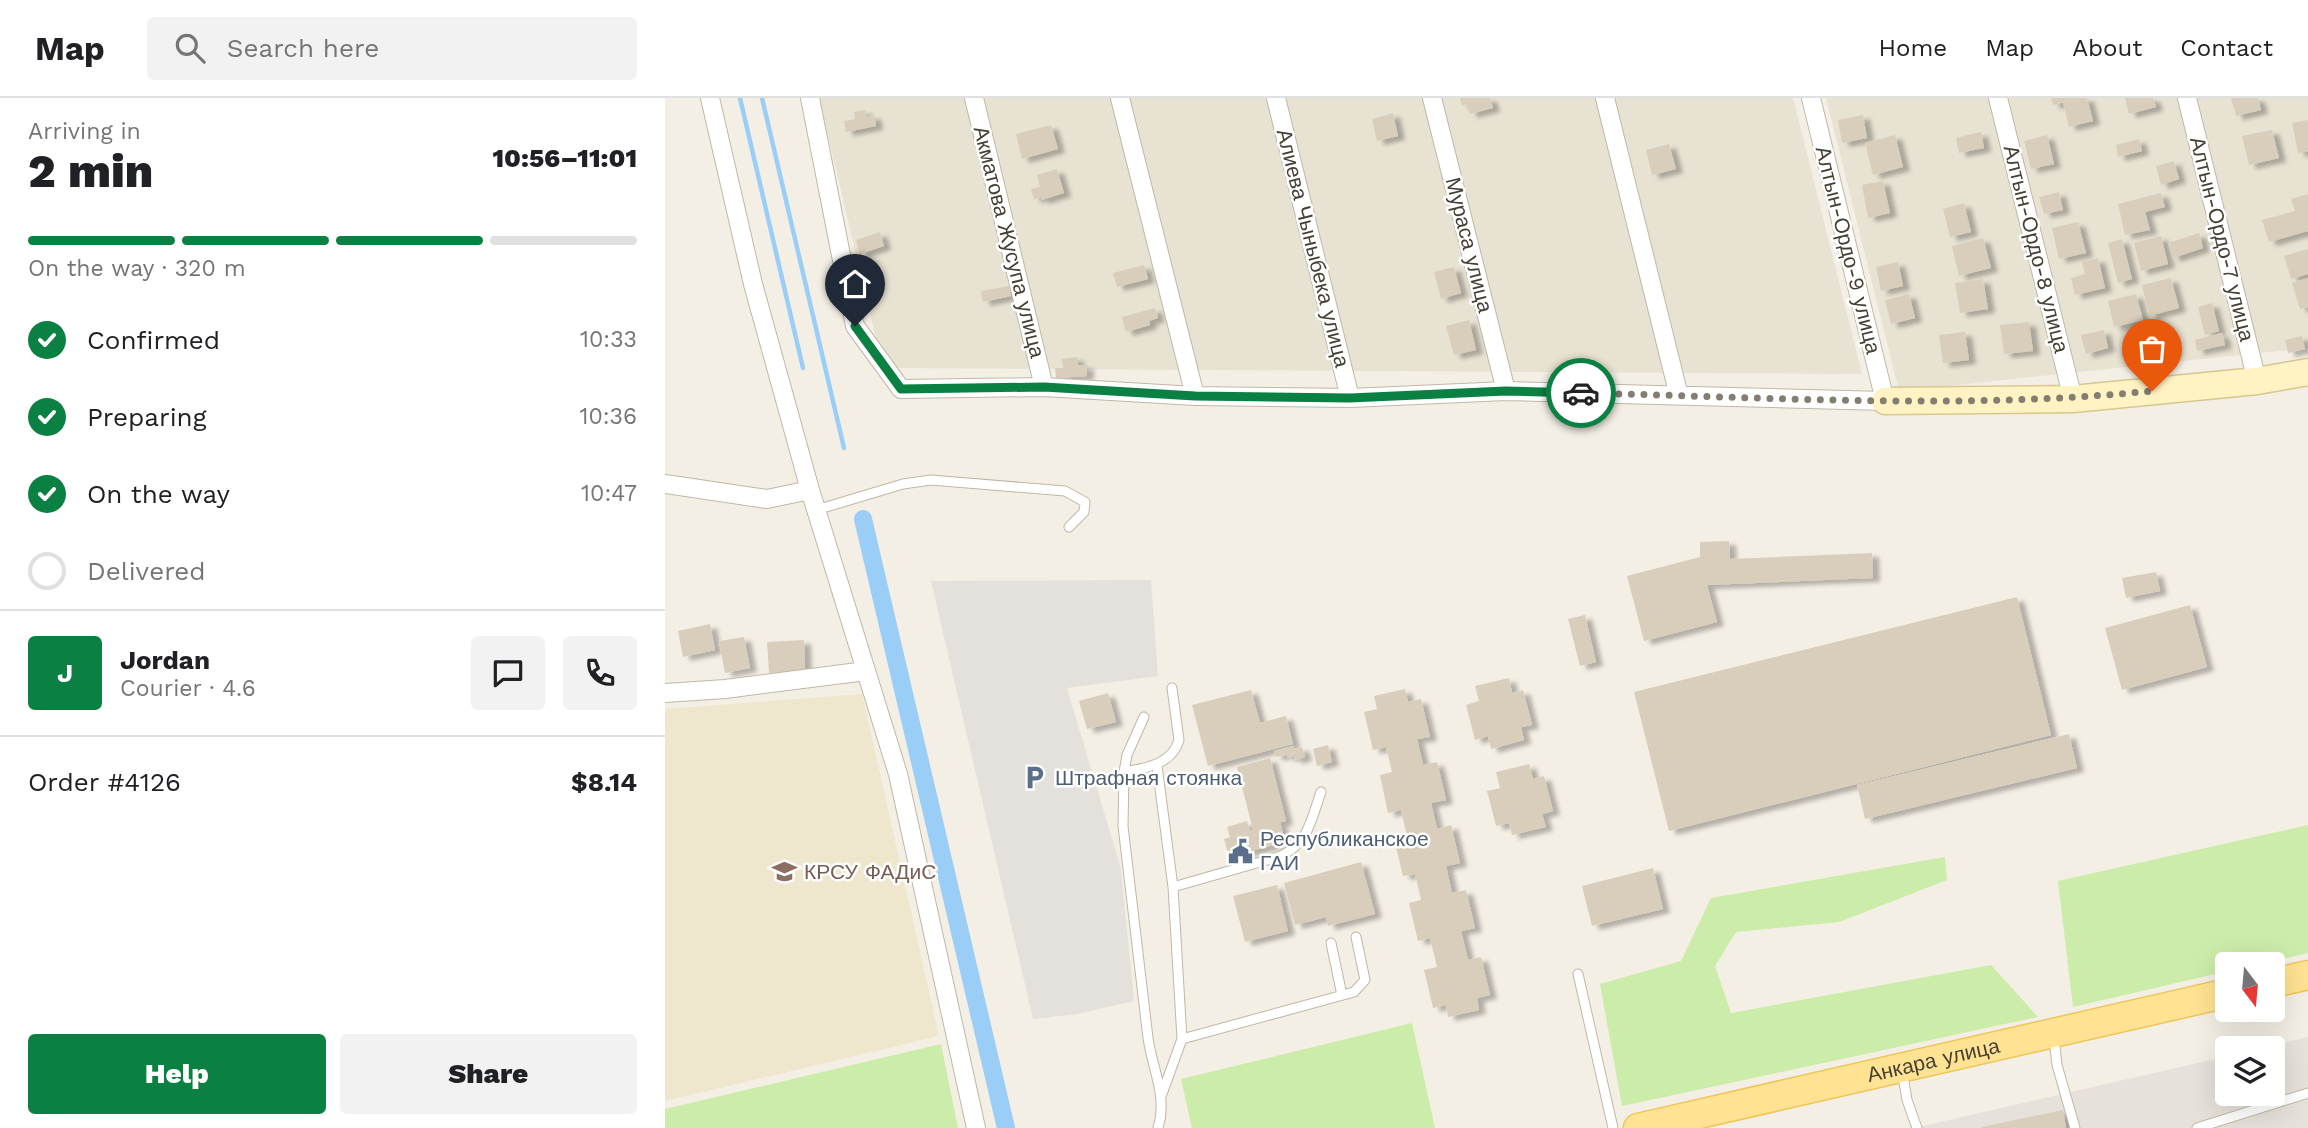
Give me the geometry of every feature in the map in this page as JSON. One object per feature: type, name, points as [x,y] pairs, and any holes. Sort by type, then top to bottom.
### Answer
[{"type":"main road","points":[[2285,980],[2308,975]]},
{"type":"main road","name":"Анкара улица","points":[[1638,1128],[2215,996]]},
{"type":"street","points":[[711,98],[753,284],[816,510],[898,774],[976,1128]]},
{"type":"street","points":[[810,98],[855,326],[901,389],[1044,387],[1195,396],[1350,398],[1506,391],[1885,401],[2073,399],[2257,381],[2308,372]]},
{"type":"street","name":"Акматова Жусупа улица","points":[[974,98],[1044,387]]},
{"type":"street","points":[[1119,98],[1195,396]]},
{"type":"street","name":"Алиева Чыныбека улица","points":[[1276,98],[1350,398]]},
{"type":"street","name":"Мураса улица","points":[[1432,98],[1506,391]]},
{"type":"street","points":[[1605,98],[1679,396]]},
{"type":"street","name":"Алтын-Ордо-9 улица","points":[[1811,98],[1885,401]]},
{"type":"street","name":"Алтын-Ордо-8 улица","points":[[1998,98],[2073,399]]},
{"type":"street","name":"Алтын-Ордо-7 улица","points":[[2187,98],[2257,381]]},
{"type":"street","points":[[665,484],[767,499],[808,482]]},
{"type":"street","points":[[665,693],[866,671]]},
{"type":"lane","points":[[816,510],[903,484],[931,480],[1065,491],[1084,502],[1084,513],[1069,527]]},
{"type":"lane","points":[[1124,772],[1157,766],[1177,747],[1179,740],[1172,688]]},
{"type":"lane","points":[[1144,716],[1127,755],[1123,826],[1147,1038],[1162,1094]]},
{"type":"lane","points":[[1157,766],[1173,887],[1182,1039],[1162,1094],[1161,1125]]},
{"type":"lane","points":[[1173,887],[1281,856],[1296,849],[1307,834],[1321,792]]},
{"type":"lane","points":[[1182,1039],[1354,992],[1365,980],[1356,937]]},
{"type":"lane","points":[[1331,943],[1342,995]]},
{"type":"lane","points":[[1578,974],[1613,1128]]},
{"type":"lane","points":[[2053,1033],[2057,1065],[2075,1128]]},
{"type":"lane","points":[[1901,1068],[1915,1124],[1924,1128]]},
{"type":"lane","points":[[2197,1128],[2308,1093]]},
{"type":"shaded area","points":[[819,98],[1793,98],[1862,374],[883,368]]},
{"type":"shaded area","points":[[1826,98],[2308,98],[2308,348],[1899,391]]},
{"type":"shaded area","name":"Штрафная стоянка","points":[[1151,580],[1158,676],[1067,688],[1121,869],[1134,1001],[1077,1014],[1033,1019],[931,581]]},
{"type":"shaded area","name":"КРСУ ФАДиС","points":[[862,694],[939,1036],[665,1101],[665,709]]},
{"type":"shaded area","points":[[2308,1037],[2308,1128],[1914,1128],[2215,1059],[2215,1106],[2285,1106],[2285,1042]]},
{"type":"green space","points":[[2308,825],[2308,953],[2285,958],[2285,952],[2215,952],[2215,974],[2073,1007],[2058,881]]},
{"type":"green space","points":[[1945,857],[1947,880],[1839,922],[1736,932],[1715,966],[1731,1013],[1991,965],[2038,1017],[1622,1106],[1600,984],[1681,961],[1711,898]]},
{"type":"green space","points":[[1412,1023],[1435,1128],[1192,1128],[1181,1079]]},
{"type":"green space","points":[[941,1044],[958,1128],[665,1128],[665,1109]]},
{"type":"building","points":[[1460,98],[1490,98],[1493,108],[1470,114],[1468,104],[1462,105]]},
{"type":"building","points":[[2051,98],[2087,98],[2093,121],[2069,127],[2063,102],[2053,105]]},
{"type":"building","points":[[2125,98],[2153,98],[2156,107],[2129,114]]},
{"type":"building","points":[[2231,98],[2258,98],[2261,110],[2236,116]]},
{"type":"building","points":[[865,110],[866,117],[874,115],[876,126],[846,132],[844,121],[855,119],[854,112]]},
{"type":"building","points":[[1393,113],[1398,136],[1377,141],[1372,119]]},
{"type":"building","points":[[1863,115],[1867,138],[1842,143],[1838,120]]},
{"type":"building","points":[[2308,120],[2308,151],[2298,153],[2292,123]]},
{"type":"building","points":[[1051,125],[1058,149],[1022,159],[1016,134]]},
{"type":"building","points":[[2272,130],[2279,158],[2249,165],[2242,136]]},
{"type":"building","points":[[1981,132],[1984,148],[1959,153],[1956,138]]},
{"type":"building","points":[[1895,135],[1903,167],[1873,175],[1865,143]]},
{"type":"building","points":[[2047,135],[2054,164],[2031,169],[2024,141]]},
{"type":"building","points":[[2139,139],[2142,151],[2118,157],[2116,145]]},
{"type":"building","points":[[1669,144],[1676,169],[1652,175],[1646,150]]},
{"type":"building","points":[[2174,161],[2179,179],[2161,185],[2156,166]]},
{"type":"building","points":[[1057,169],[1064,193],[1042,200],[1041,197],[1034,199],[1031,189],[1040,187],[1037,175]]},
{"type":"building","points":[[1883,181],[1890,213],[1868,218],[1862,185]]},
{"type":"building","points":[[2059,192],[2063,210],[2044,214],[2039,197]]},
{"type":"building","points":[[2161,193],[2165,207],[2145,212],[2150,230],[2125,235],[2118,204]]},
{"type":"building","points":[[2308,194],[2308,231],[2269,242],[2262,220],[2295,211],[2291,199]]},
{"type":"building","points":[[1964,203],[1971,232],[1950,237],[1943,209]]},
{"type":"building","points":[[2078,222],[2086,253],[2059,259],[2052,228]]},
{"type":"building","points":[[880,232],[884,246],[860,254],[856,240]]},
{"type":"building","points":[[2199,233],[2203,248],[2173,258],[2168,243]]},
{"type":"building","points":[[2161,236],[2168,264],[2141,271],[2134,243]]},
{"type":"building","points":[[1983,238],[1991,268],[1959,276],[1952,246]]},
{"type":"building","points":[[2122,239],[2132,279],[2118,283],[2108,243]]},
{"type":"building","points":[[2308,249],[2308,274],[2291,279],[2284,256]]},
{"type":"building","points":[[2098,258],[2105,288],[2075,295],[2071,278],[2085,274],[2082,262]]},
{"type":"building","points":[[1898,262],[1903,286],[1881,291],[1876,267]]},
{"type":"building","points":[[1144,265],[1148,279],[1117,287],[1113,273]]},
{"type":"building","points":[[1454,267],[1461,293],[1441,299],[1434,272]]},
{"type":"building","points":[[2171,278],[2179,308],[2149,316],[2142,285]]},
{"type":"building","points":[[2308,278],[2308,307],[2300,309],[2292,283]]},
{"type":"building","points":[[1983,279],[1988,309],[1960,313],[1955,283]]},
{"type":"building","points":[[1009,286],[1011,296],[983,302],[981,291]]},
{"type":"building","points":[[1909,294],[1915,318],[1891,324],[1885,300]]},
{"type":"building","points":[[2136,294],[2143,320],[2114,327],[2108,301]]},
{"type":"building","points":[[2212,303],[2219,331],[2205,335],[2198,307]]},
{"type":"building","points":[[1155,308],[1158,318],[1149,321],[1150,325],[1126,332],[1122,317]]},
{"type":"building","points":[[1469,320],[1476,350],[1454,355],[1446,326]]},
{"type":"building","points":[[2029,322],[2033,351],[2004,354],[2000,325]]},
{"type":"building","points":[[2104,330],[2108,348],[2086,354],[2081,335]]},
{"type":"building","points":[[1965,332],[1969,360],[1943,363],[1939,335]]},
{"type":"building","points":[[2222,333],[2225,345],[2197,351],[2195,340]]},
{"type":"building","points":[[2302,336],[2305,349],[2288,353],[2285,340]]},
{"type":"building","points":[[1077,357],[1078,365],[1087,365],[1087,376],[1056,378],[1055,368],[1063,368],[1062,359]]},
{"type":"building","points":[[1729,541],[1730,559],[1872,553],[1873,578],[1707,585],[1717,622],[1644,641],[1627,576],[1700,557],[1700,542]]},
{"type":"building","points":[[2156,572],[2160,591],[2126,598],[2122,578]]},
{"type":"building","points":[[2017,597],[2051,735],[1669,831],[1634,692]]},
{"type":"building","points":[[2190,605],[2207,667],[2122,690],[2105,628]]},
{"type":"building","points":[[1585,615],[1596,662],[1580,666],[1568,619]]},
{"type":"building","points":[[710,624],[715,650],[683,657],[678,631]]},
{"type":"building","points":[[744,637],[750,668],[725,673],[719,641]]},
{"type":"building","points":[[804,640],[805,671],[769,673],[767,642]]},
{"type":"building","points":[[1509,678],[1512,693],[1523,690],[1532,725],[1521,727],[1524,740],[1491,749],[1488,736],[1475,740],[1466,705],[1479,701],[1475,686]]},
{"type":"building","points":[[1405,689],[1408,702],[1421,699],[1430,737],[1417,739],[1423,765],[1437,762],[1446,800],[1431,803],[1437,829],[1451,825],[1460,863],[1446,866],[1452,893],[1466,890],[1475,928],[1461,931],[1468,960],[1481,957],[1490,995],[1477,998],[1479,1010],[1448,1017],[1446,1005],[1433,1008],[1424,970],[1437,967],[1430,938],[1418,941],[1409,903],[1421,900],[1415,874],[1403,876],[1394,839],[1407,836],[1401,810],[1388,813],[1380,775],[1392,772],[1386,747],[1373,750],[1364,712],[1377,709],[1374,696]]},
{"type":"building","points":[[1251,690],[1260,723],[1286,716],[1293,744],[1208,766],[1192,705]]},
{"type":"building","points":[[1108,693],[1116,722],[1087,729],[1079,701]]},
{"type":"building","points":[[2069,734],[2077,768],[1865,819],[1857,785]]},
{"type":"building","points":[[1328,745],[1332,762],[1317,766],[1313,749]]},
{"type":"building","points":[[1293,746],[1294,749],[1302,747],[1305,757],[1295,760],[1294,756],[1288,758],[1287,754],[1276,757],[1274,751]]},
{"type":"building","points":[[1270,758],[1286,821],[1280,822],[1285,842],[1229,857],[1224,839],[1230,837],[1227,827],[1247,821],[1250,831],[1253,830],[1237,767]]},
{"type":"building","points":[[1529,764],[1533,779],[1544,776],[1553,811],[1542,814],[1546,827],[1512,835],[1509,823],[1496,826],[1487,791],[1500,788],[1496,772]]},
{"type":"building","points":[[1361,862],[1375,914],[1328,926],[1326,917],[1295,925],[1284,883]]},
{"type":"building","points":[[1653,868],[1663,909],[1592,926],[1582,886]]},
{"type":"building","points":[[1277,885],[1288,931],[1245,942],[1233,896]]},
{"type":"building","points":[[2063,1110],[2066,1128],[1982,1128],[1982,1127]]},
{"type":"waterway","points":[[740,98],[803,368]]},
{"type":"waterway","points":[[762,98],[844,448]]},
{"type":"waterway","points":[[863,519],[1006,1128]]},
{"type":"way so far","points":[[1581,393],[1885,401],[2073,399],[2152,391]]},
{"type":"place","name":"Штрафная стоянка","points":[[1035,778]]},
{"type":"place","name":"Республиканское ГАИ","points":[[1240,851]]},
{"type":"place","name":"КРСУ ФАДиС","points":[[784,872]]},
{"type":"route","points":[[855,326],[901,389],[1044,387],[1195,396],[1350,398],[1506,391],[1581,393]]}]
